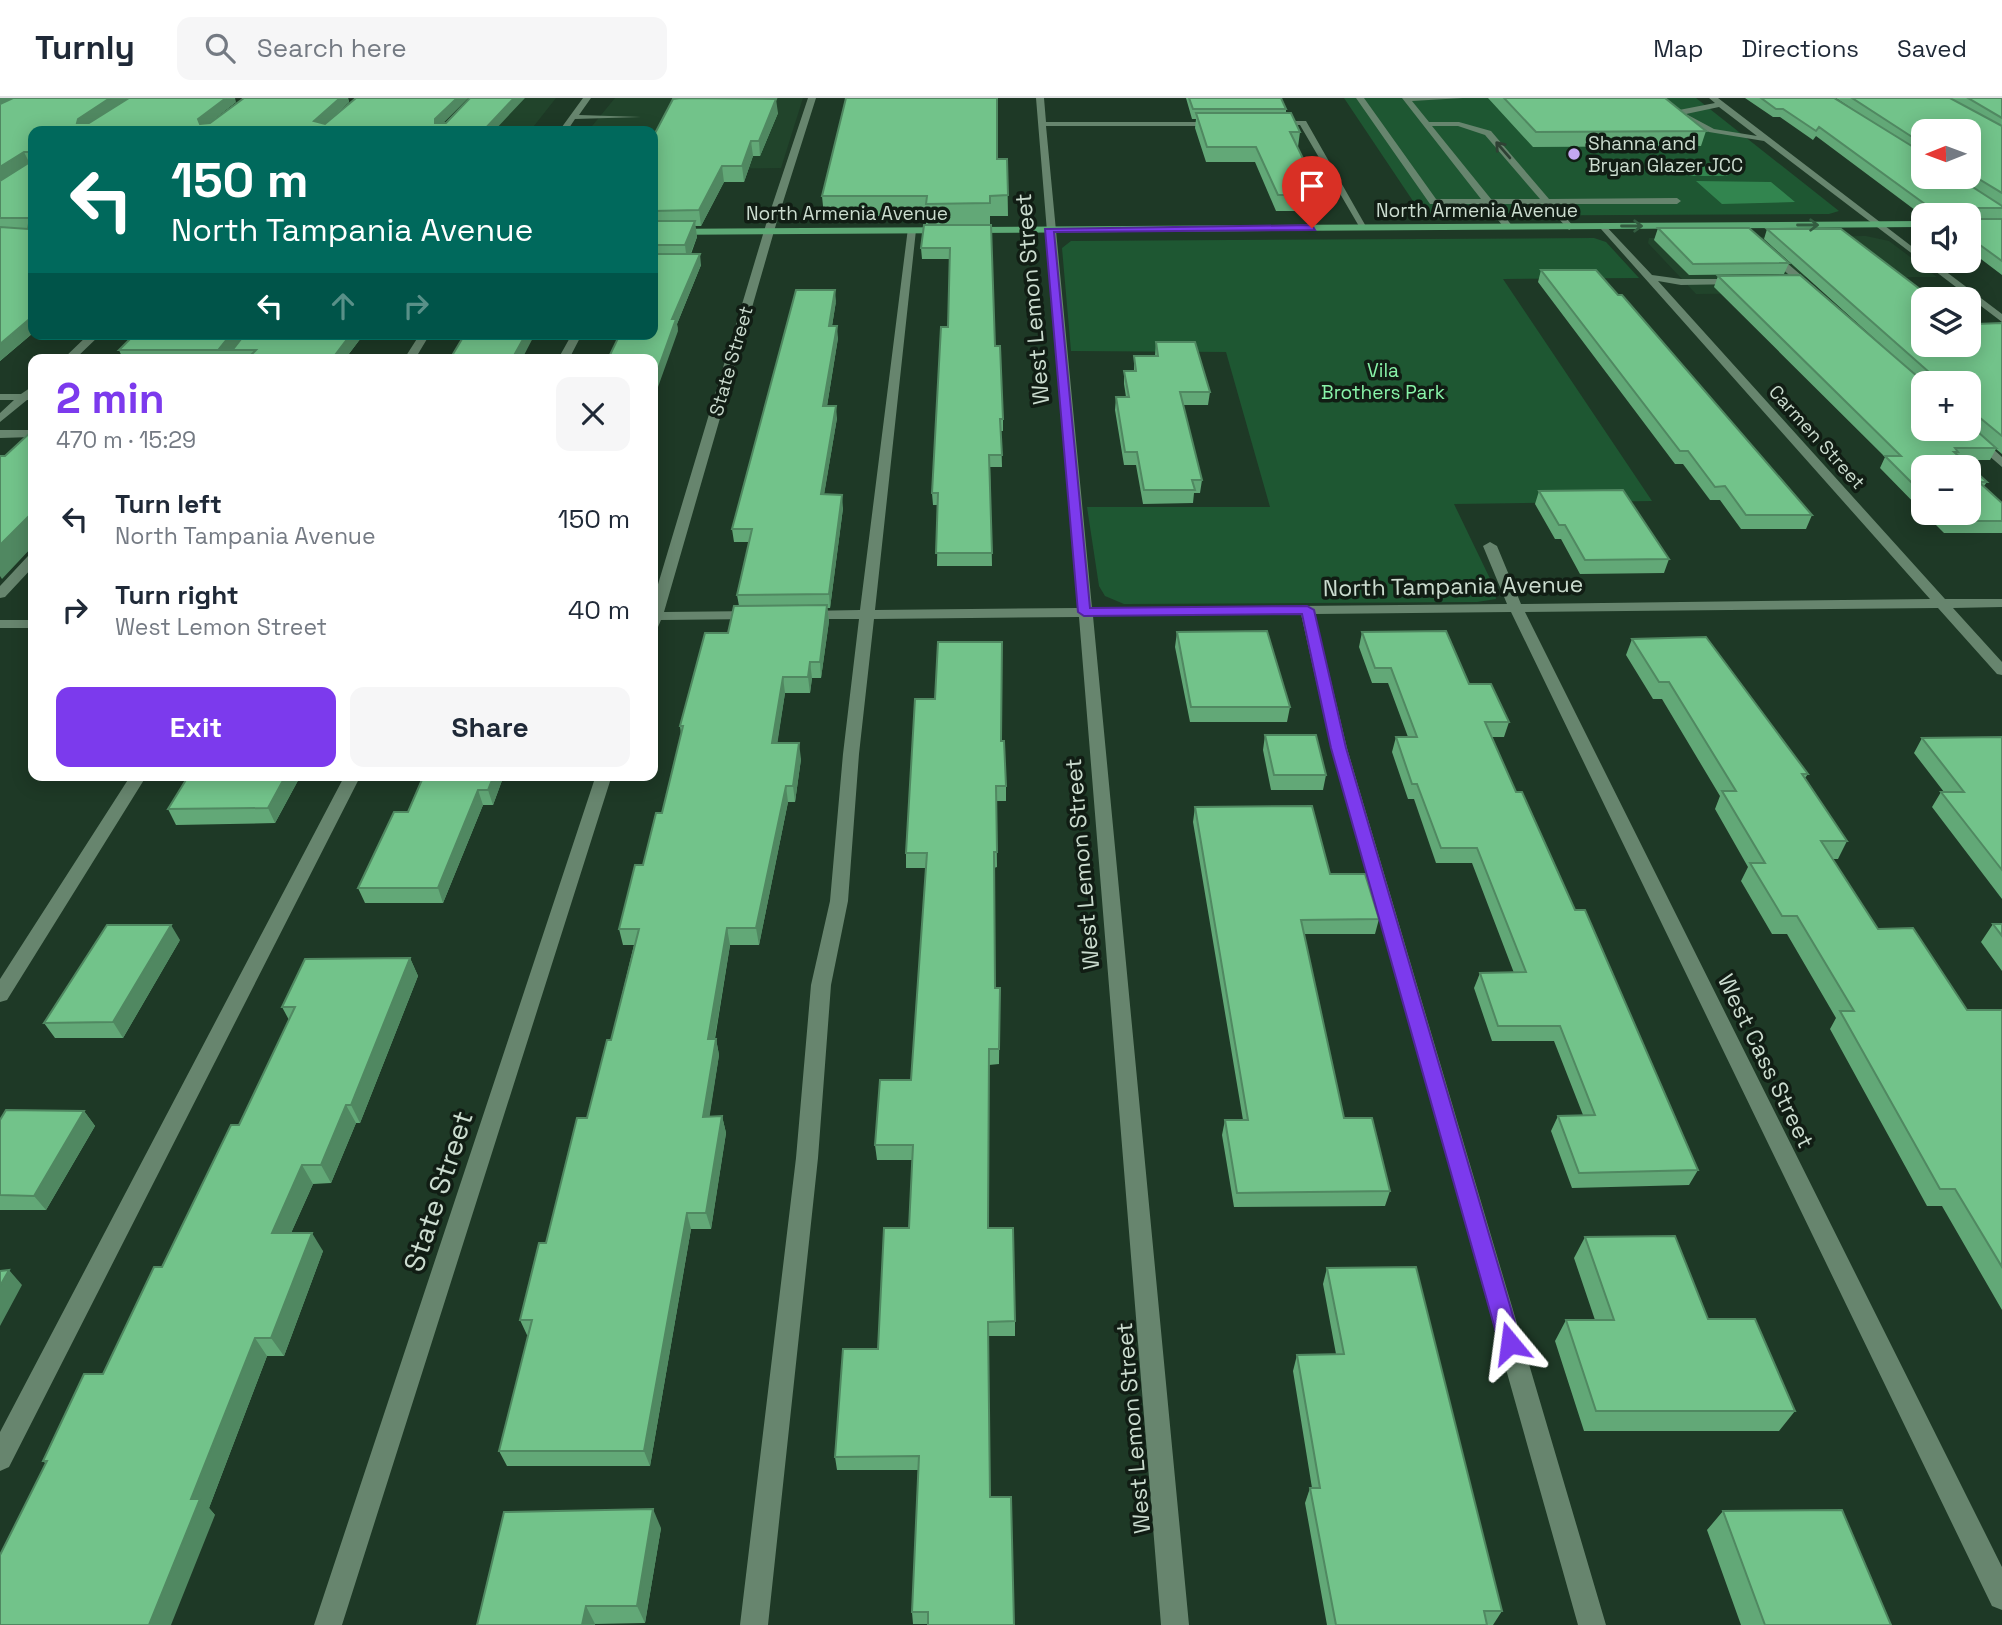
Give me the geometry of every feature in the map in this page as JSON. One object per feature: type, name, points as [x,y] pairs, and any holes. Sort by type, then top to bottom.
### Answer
[{"type":"main road","name":"North Armenia Avenue","points":[[658,232],[1911,224]]},
{"type":"street","points":[[567,126],[587,98]]},
{"type":"street","name":"State Street","points":[[658,606],[769,231],[812,98]]},
{"type":"street","name":"West Lemon Street","points":[[1040,98],[1049,229],[1175,1625]]},
{"type":"street","points":[[1360,98],[1433,202],[1677,201]]},
{"type":"street","points":[[1407,99],[1459,98]]},
{"type":"street","points":[[1407,99],[1508,227]]},
{"type":"street","points":[[1766,139],[1698,128],[1682,115],[1682,112],[1717,101],[1911,250]]},
{"type":"street","points":[[573,117],[637,117],[633,124]]},
{"type":"street","points":[[1264,123],[1303,123],[1364,228]]},
{"type":"street","points":[[1043,124],[1226,124]]},
{"type":"street","points":[[1427,124],[1459,124],[1488,133],[1569,227]]},
{"type":"street","name":"Carmen Street","points":[[1604,226],[2002,671]]},
{"type":"street","points":[[1740,226],[1751,235]]},
{"type":"street","points":[[754,1625],[806,1172],[821,985],[839,901],[866,614],[911,230]]},
{"type":"street","points":[[1760,244],[1821,299]]},
{"type":"street","points":[[1942,273],[2002,319]]},
{"type":"street","points":[[1650,277],[1681,282],[1747,281]]},
{"type":"street","points":[[1787,280],[1800,280]]},
{"type":"street","points":[[74,354],[89,340]]},
{"type":"street","points":[[0,397],[28,394]]},
{"type":"street","points":[[0,419],[28,396]]},
{"type":"street","points":[[0,434],[28,434]]},
{"type":"street","points":[[1977,441],[2002,463]]},
{"type":"street","name":"West Cass Street","points":[[1490,546],[1516,608],[2002,1596]]},
{"type":"street","points":[[0,594],[28,564]]},
{"type":"street","name":"North Tampania Avenue","points":[[658,619],[781,615],[2002,603]]},
{"type":"street","points":[[1307,610],[1342,761],[1592,1625]]},
{"type":"street","points":[[0,624],[28,624]]},
{"type":"street","points":[[0,995],[135,781]]},
{"type":"street","points":[[0,1458],[350,781]]},
{"type":"street","name":"State Street","points":[[328,1625],[602,781]]},
{"type":"shaded area","points":[[479,98],[556,98],[534,126],[453,126]]},
{"type":"shaded area","points":[[615,98],[803,98],[781,168],[662,169],[658,177],[658,126],[592,126]]},
{"type":"shaded area","points":[[1683,162],[1709,164],[1728,176],[1690,176],[1680,168]]},
{"type":"shaded area","points":[[1696,181],[1771,182],[1795,202],[1722,204]]},
{"type":"shaded area","points":[[1866,236],[1889,241],[1911,258],[1911,273],[1932,273],[1937,277],[1802,277],[1818,293],[1696,294],[1648,243],[1649,238]]},
{"type":"green space","name":"Shanna and Bryan Glazer JCC","points":[[1344,98],[1696,98],[1839,211],[1829,214],[1423,216]]},
{"type":"green space","name":"Vila Brothers Park","points":[[1594,238],[1606,242],[1639,278],[1503,279],[1652,501],[1454,504],[1495,589],[1496,599],[1477,602],[1124,604],[1105,596],[1099,586],[1087,507],[1270,507],[1226,352],[1071,351],[1062,248],[1071,241]]},
{"type":"building","points":[[13,98],[110,98],[78,119],[77,123],[89,123],[129,98],[226,98],[198,119],[200,124],[210,123],[244,98],[340,98],[314,121],[325,124],[356,98],[457,98],[435,119],[435,123],[446,123],[470,98],[514,98],[488,126],[28,126],[28,152],[0,167],[0,104]]},
{"type":"building","points":[[846,98],[997,98],[997,159],[1007,159],[1008,195],[990,196],[990,203],[926,204],[927,196],[822,196]]},
{"type":"building","points":[[1189,98],[1281,98],[1286,109],[1193,109]]},
{"type":"building","points":[[1504,98],[1665,98],[1706,131],[1536,132]]},
{"type":"building","points":[[1761,98],[1834,98],[1911,146],[1911,189],[1976,189],[2002,208],[1981,208],[1981,203],[1924,203],[1819,127],[1816,131],[1783,109],[1776,109]]},
{"type":"building","points":[[1852,98],[1950,98],[2002,126],[2002,193],[1981,180],[1981,119],[1911,119],[1911,136]]},
{"type":"building","points":[[1968,98],[2002,98],[2002,118]]},
{"type":"building","points":[[673,99],[776,99],[759,141],[751,141],[742,166],[722,166],[699,210],[658,211],[658,128]]},
{"type":"building","points":[[1196,113],[1291,113],[1300,132],[1290,132],[1321,195],[1278,195],[1256,147],[1207,147]]},
{"type":"building","points":[[28,163],[28,218],[0,218],[0,181]]},
{"type":"building","points":[[1981,219],[2002,219],[2002,261],[1981,246]]},
{"type":"building","points":[[658,221],[695,221],[685,245],[658,245]]},
{"type":"building","points":[[924,225],[991,225],[995,346],[1000,346],[1003,419],[1000,419],[1002,455],[989,455],[992,553],[936,553],[938,493],[932,493],[941,327],[948,327],[950,248],[921,248]]},
{"type":"building","points":[[0,227],[28,229],[28,320],[0,344]]},
{"type":"building","points":[[1658,228],[1749,228],[1789,263],[1693,264]]},
{"type":"building","points":[[1767,229],[1841,229],[1917,287],[1911,287],[1911,356]]},
{"type":"building","points":[[658,254],[700,254],[672,319],[676,319],[658,369],[658,354],[610,354],[617,340],[658,340]]},
{"type":"building","points":[[1541,270],[1596,270],[1618,295],[1622,295],[1812,515],[1746,515],[1725,486],[1715,487],[1688,451],[1680,451]]},
{"type":"building","points":[[1800,275],[1911,371],[1911,441],[1981,441],[1981,435],[1996,448],[1955,448],[1958,452],[1954,452],[1957,455],[1911,455],[1911,482],[1885,456],[1901,456],[1718,276]]},
{"type":"building","points":[[796,290],[835,290],[829,326],[837,326],[823,406],[836,406],[821,494],[842,495],[829,594],[737,595],[752,529],[732,529]]},
{"type":"building","points":[[2002,323],[2002,436],[1981,419],[1981,371],[1928,371],[1912,357],[1981,357],[1981,324]]},
{"type":"building","points":[[129,340],[226,340],[219,349],[234,348],[240,340],[346,340],[336,354],[252,354],[256,350],[119,350]]},
{"type":"building","points":[[461,340],[523,340],[515,354],[453,354]]},
{"type":"building","points":[[1156,342],[1195,342],[1210,392],[1180,392],[1202,480],[1192,480],[1195,490],[1144,490],[1137,452],[1125,452],[1116,397],[1129,397],[1124,371],[1136,371],[1134,356],[1158,356]]},
{"type":"building","points":[[28,435],[28,517],[0,545],[0,456],[5,456]]},
{"type":"building","points":[[1981,484],[2002,503],[2002,521],[1981,521]]},
{"type":"building","points":[[1623,490],[1669,559],[1585,560],[1565,525],[1559,525],[1539,491]]},
{"type":"building","points":[[827,605],[820,662],[810,662],[808,677],[783,677],[772,743],[799,743],[793,786],[786,786],[756,928],[727,928],[708,1039],[716,1039],[703,1117],[722,1116],[706,1213],[687,1213],[644,1451],[499,1451],[532,1320],[520,1320],[539,1243],[546,1243],[577,1118],[587,1118],[607,1040],[611,1040],[639,929],[619,929],[635,865],[643,865],[656,813],[662,813],[683,726],[680,726],[705,633],[728,633],[734,606]]},
{"type":"building","points":[[1267,631],[1290,707],[1191,707],[1177,632]]},
{"type":"building","points":[[1446,631],[1469,684],[1491,684],[1509,722],[1485,722],[1516,792],[1522,792],[1575,910],[1585,910],[1698,1170],[1579,1173],[1558,1116],[1595,1115],[1560,1026],[1498,1026],[1480,973],[1526,972],[1477,848],[1441,848],[1417,784],[1412,784],[1396,737],[1417,737],[1391,668],[1375,668],[1362,632]]},
{"type":"building","points":[[1706,637],[1808,774],[1802,774],[1847,841],[1821,841],[1878,929],[1913,928],[1967,1010],[2002,1010],[2002,1267],[1955,1189],[1940,1189],[1840,1011],[1854,1011],[1797,916],[1782,916],[1750,863],[1765,863],[1722,791],[1736,791],[1669,682],[1659,682],[1632,639]]},
{"type":"building","points":[[938,642],[1002,642],[1001,741],[1004,741],[1006,786],[996,786],[995,988],[1000,988],[999,1049],[989,1049],[988,1228],[1013,1228],[1015,1321],[988,1322],[990,1497],[1011,1497],[1014,1625],[928,1625],[928,1612],[912,1612],[919,1456],[835,1457],[843,1349],[878,1349],[884,1228],[909,1228],[913,1145],[875,1145],[880,1080],[911,1080],[927,853],[906,853],[915,699],[935,699]]},
{"type":"building","points":[[1265,735],[1316,735],[1326,775],[1274,775]]},
{"type":"building","points":[[2002,737],[2002,870],[1941,792],[1964,792],[1922,738]]},
{"type":"building","points":[[185,781],[283,781],[268,808],[168,809]]},
{"type":"building","points":[[421,781],[492,781],[488,790],[478,790],[438,888],[358,888],[394,812],[408,812]]},
{"type":"building","points":[[1312,806],[1330,874],[1365,874],[1379,919],[1301,920],[1344,1118],[1372,1118],[1390,1191],[1237,1193],[1225,1120],[1248,1120],[1195,807]]},
{"type":"building","points":[[1993,924],[2002,924],[2002,936]]},
{"type":"building","points":[[107,925],[171,925],[113,1022],[44,1023]]},
{"type":"building","points":[[410,958],[351,1105],[346,1105],[321,1165],[302,1165],[272,1233],[312,1233],[271,1338],[255,1338],[191,1499],[200,1499],[149,1625],[0,1625],[0,1555],[47,1461],[43,1461],[84,1374],[103,1374],[154,1267],[162,1267],[231,1125],[239,1125],[295,1007],[282,1007],[305,959]]},
{"type":"building","points":[[6,1110],[84,1111],[34,1196],[0,1195],[0,1120]]},
{"type":"building","points":[[1675,1236],[1708,1319],[1755,1319],[1795,1411],[1596,1411],[1566,1320],[1614,1320],[1585,1237]]},
{"type":"building","points":[[1416,1267],[1502,1611],[1484,1611],[1487,1625],[1336,1625],[1310,1488],[1320,1488],[1297,1355],[1344,1354],[1327,1268]]},
{"type":"building","points":[[9,1270],[0,1286],[0,1271]]},
{"type":"building","points":[[653,1509],[637,1606],[586,1606],[582,1625],[477,1625],[504,1512]]},
{"type":"building","points":[[1842,1510],[1891,1625],[1765,1625],[1723,1511]]},
{"type":"place","name":"Shanna and Bryan Glazer JCC","points":[[1574,154]]},
{"type":"route","points":[[1312,228],[1049,229],[1084,612],[1307,610],[1339,748],[1510,1343]]}]
